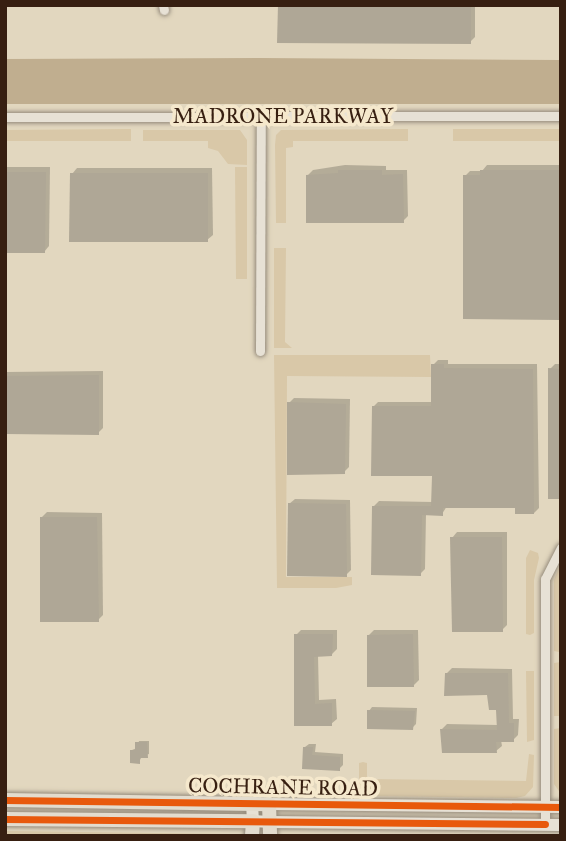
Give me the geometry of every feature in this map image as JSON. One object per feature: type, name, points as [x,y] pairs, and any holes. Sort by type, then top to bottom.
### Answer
[{"type":"main road","name":"COCHRANE ROAD","points":[[5,800],[561,807]]},
{"type":"main road","points":[[252,803],[253,828]]},
{"type":"main road","points":[[269,804],[270,829]]},
{"type":"main road","name":"COCHRANE ROAD","points":[[5,819],[270,829],[561,825]]},
{"type":"street","name":"MADRONE PARKWAY","points":[[5,117],[561,116]]},
{"type":"street","points":[[260,351],[261,117]]},
{"type":"street","points":[[545,824],[545,579],[561,548]]},
{"type":"shaded area","points":[[5,59],[561,60],[561,104],[5,104]]},
{"type":"shaded area","points":[[131,129],[131,141],[5,141],[5,130]]},
{"type":"shaded area","points":[[408,129],[408,141],[293,141],[293,147],[286,148],[286,223],[276,223],[275,145],[276,135],[281,130]]},
{"type":"shaded area","points":[[453,129],[561,129],[561,141],[453,141]]},
{"type":"shaded area","points":[[143,130],[240,130],[247,140],[247,165],[228,164],[218,151],[208,148],[208,141],[143,141]]},
{"type":"shaded area","points":[[235,167],[247,167],[247,279],[236,279]]},
{"type":"shaded area","points":[[274,248],[286,248],[285,342],[292,348],[274,348]]},
{"type":"shaded area","points":[[274,355],[430,355],[431,377],[287,376],[286,577],[352,577],[352,585],[336,588],[277,588]]},
{"type":"shaded area","points":[[530,550],[538,553],[539,558],[534,580],[534,633],[530,635],[526,634],[526,558]]},
{"type":"shaded area","points":[[561,562],[559,652],[554,651],[554,580]]},
{"type":"shaded area","points":[[561,662],[561,716],[554,716],[554,663]]},
{"type":"shaded area","points":[[526,671],[534,671],[534,740],[527,742]]},
{"type":"shaded area","points":[[561,728],[561,794],[554,784],[554,729]]},
{"type":"shaded area","points":[[529,754],[534,755],[533,787],[525,796],[516,798],[368,796],[359,787],[359,763],[363,762],[367,763],[367,779],[526,781]]},
{"type":"shaded area","points":[[5,831],[228,834],[233,836],[5,836]]},
{"type":"building","points":[[278,5],[471,5],[471,44],[277,43]]},
{"type":"building","points":[[338,170],[382,170],[382,175],[403,174],[404,223],[306,223],[306,175],[338,173]]},
{"type":"building","points":[[480,170],[561,170],[561,320],[463,319],[463,175],[480,175]]},
{"type":"building","points":[[5,172],[46,172],[45,253],[5,253]]},
{"type":"building","points":[[70,173],[208,173],[208,242],[69,242]]},
{"type":"building","points":[[431,364],[444,364],[444,368],[533,369],[534,514],[515,514],[515,508],[443,508],[443,516],[422,515],[421,576],[371,575],[372,506],[431,506],[432,476],[371,476],[372,406],[431,406]]},
{"type":"building","points":[[548,368],[561,369],[561,499],[548,499]]},
{"type":"building","points":[[99,375],[99,435],[5,434],[5,376]]},
{"type":"building","points":[[287,402],[346,404],[345,474],[287,475]]},
{"type":"building","points":[[288,503],[346,504],[347,577],[287,576]]},
{"type":"building","points":[[40,517],[97,517],[99,622],[40,622]]},
{"type":"building","points":[[450,537],[502,537],[503,632],[452,632]]},
{"type":"building","points":[[294,634],[333,634],[332,656],[314,657],[315,704],[332,703],[332,726],[294,726]]},
{"type":"building","points":[[413,634],[414,687],[367,687],[367,635]]},
{"type":"building","points":[[445,673],[508,673],[509,723],[514,723],[514,742],[496,742],[497,753],[442,753],[440,729],[497,730],[496,710],[489,710],[487,695],[444,696]]},
{"type":"building","points":[[367,710],[415,711],[413,730],[367,729]]},
{"type":"building","points":[[135,742],[147,742],[148,758],[140,758],[140,764],[130,763],[130,750],[135,750]]},
{"type":"building","points":[[303,747],[313,747],[312,755],[340,757],[340,771],[302,769]]},
{"type":"cycle path","points":[[5,800],[561,807]]},
{"type":"cycle path","points":[[5,819],[545,824]]}]
